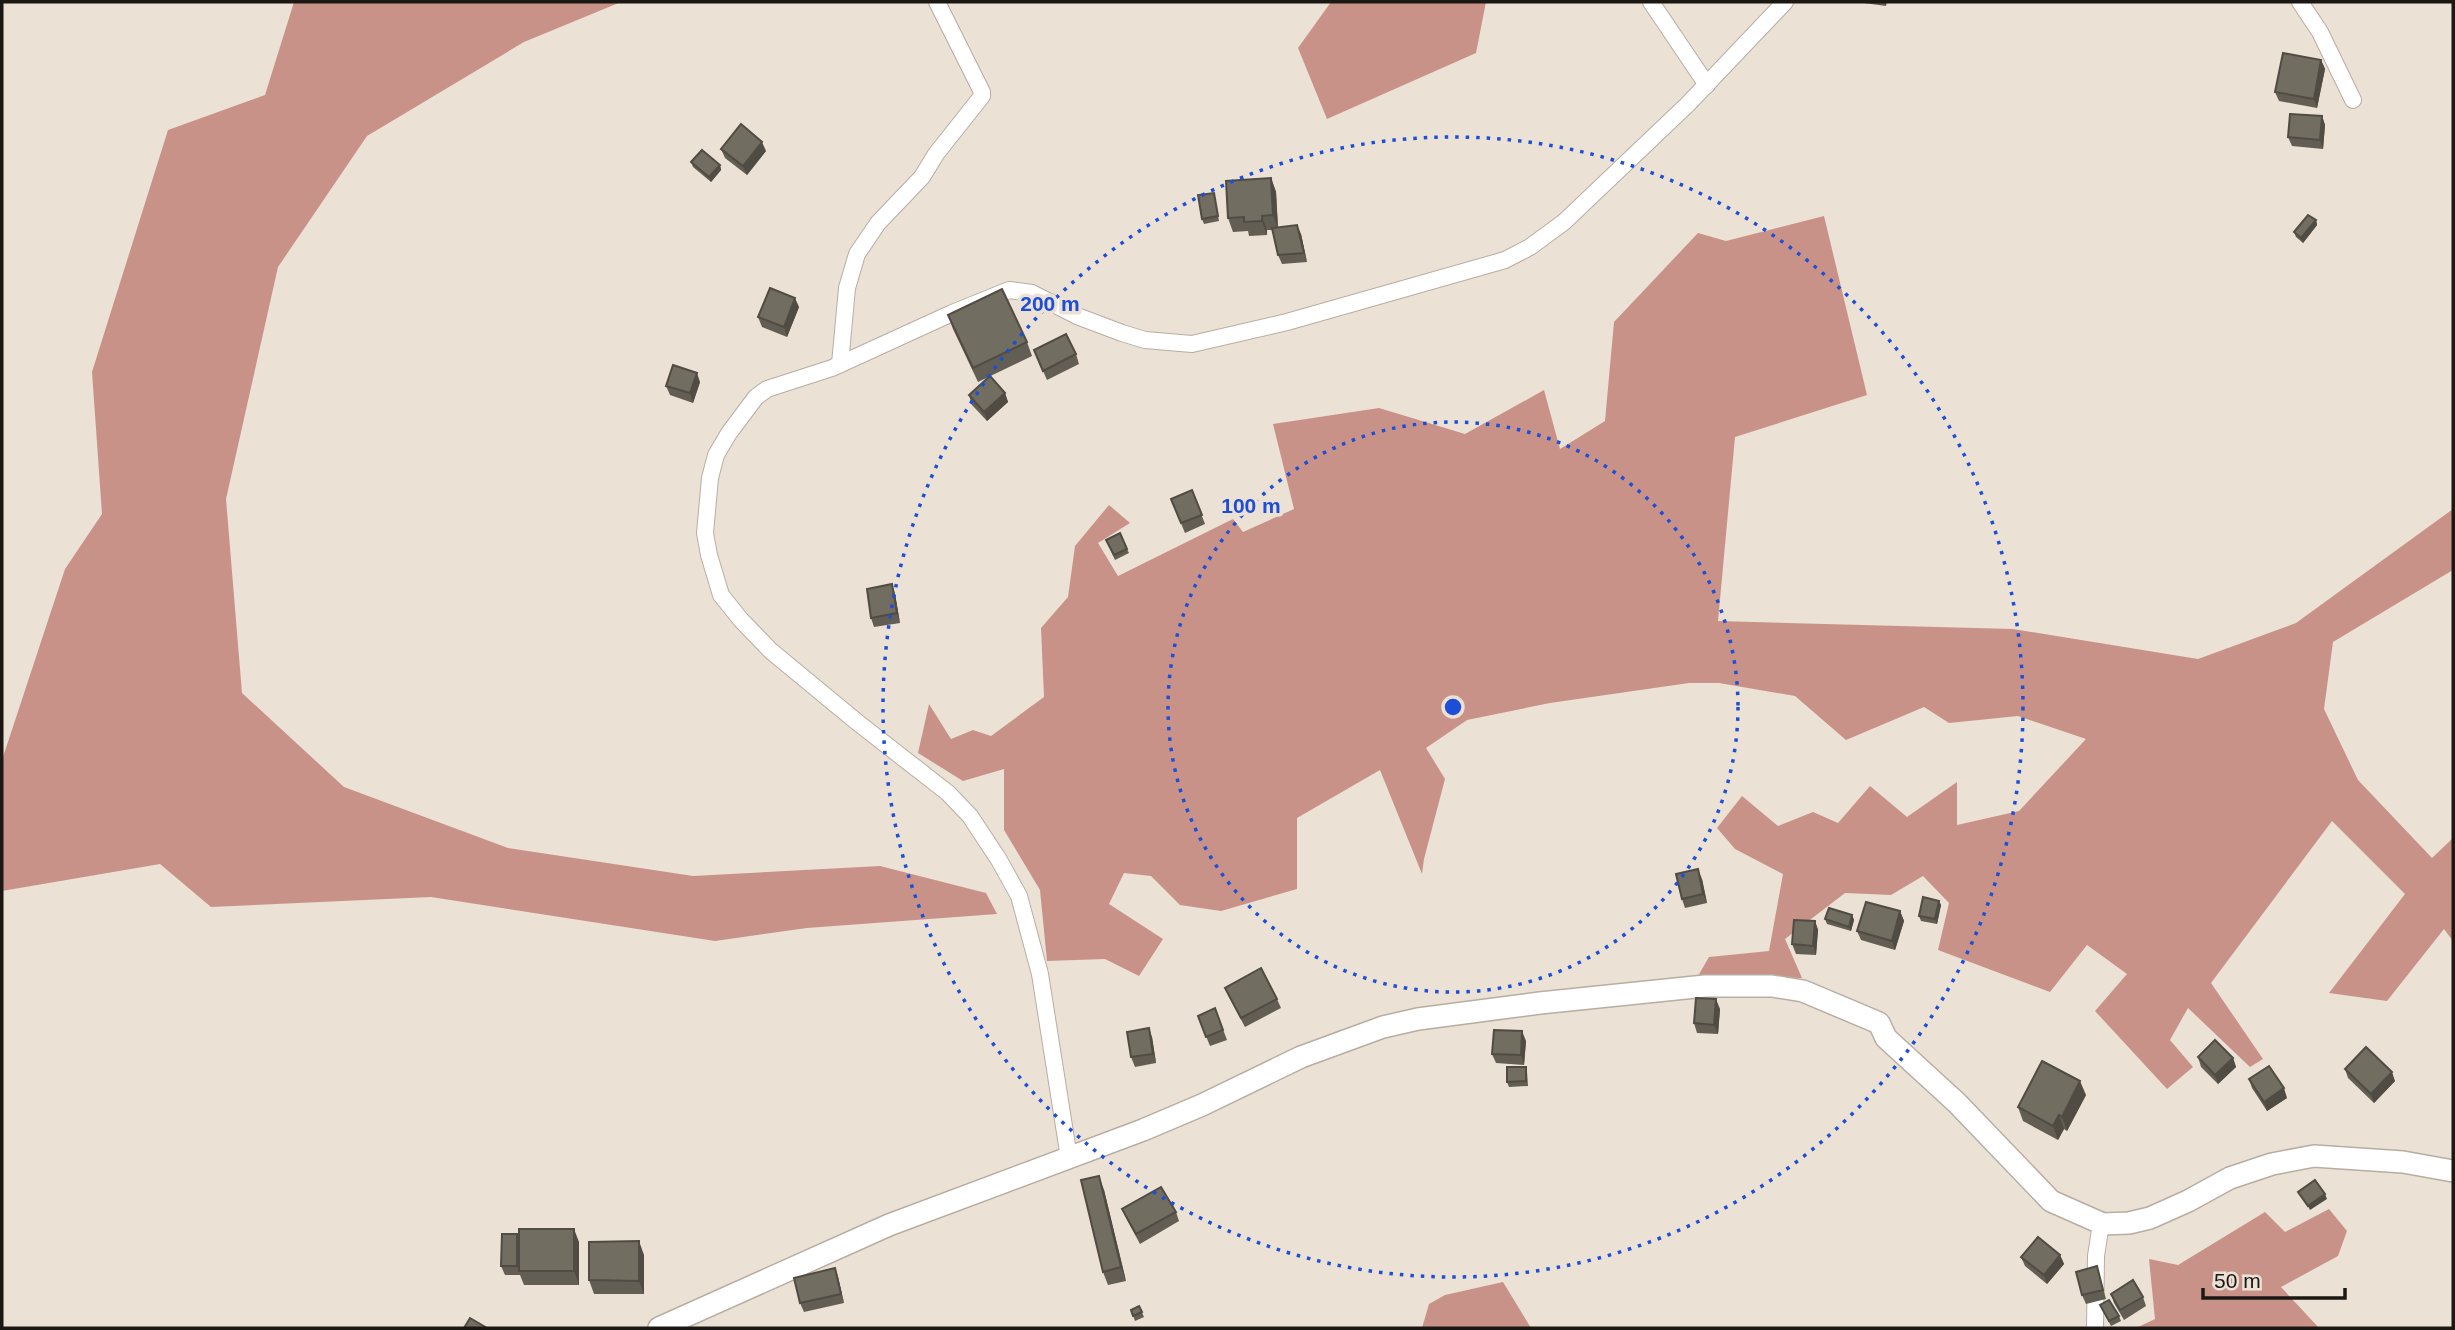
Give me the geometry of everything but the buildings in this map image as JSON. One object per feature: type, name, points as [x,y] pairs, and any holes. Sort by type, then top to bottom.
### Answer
[{"type":"street","points":[[840,364],[847,288],[858,254],[878,223],[922,177],[936,154],[982,96],[937,2]]},
{"type":"street","points":[[1651,2],[1707,85]]},
{"type":"street","points":[[1069,1158],[1040,974],[1019,896],[999,860],[970,816],[948,793],[771,651],[721,595],[705,533],[710,478],[716,455],[729,433],[756,397],[767,389],[840,364],[1009,290],[1031,293],[1077,316],[1145,340],[1192,344],[1287,322],[1505,260],[1548,235],[1564,222],[1707,85],[1785,2]]},
{"type":"street","points":[[2300,2],[2320,33],[2353,100]]},
{"type":"street","points":[[659,1328],[889,1225],[1202,1105],[1301,1057],[1383,1027],[1446,1016],[1670,989],[1726,985],[1772,986],[1802,991],[1879,1023],[1886,1038],[1957,1103],[2051,1201],[2103,1224],[2129,1223],[2150,1218],[2188,1202],[2230,1178],[2272,1164],[2314,1156],[2403,1162],[2453,1171]]},
{"type":"street","points":[[2095,1328],[2096,1256],[2101,1223]]},
{"type":"shaded area","points":[[294,2],[621,2],[524,42],[367,136],[278,267],[226,499],[242,693],[344,787],[508,848],[693,876],[880,866],[986,893],[997,914],[807,928],[715,941],[431,897],[211,907],[160,864],[2,891],[2,760],[65,569],[102,514],[92,372],[168,130],[265,95]]},
{"type":"shaded area","points":[[1331,2],[1486,2],[1476,53],[1327,119],[1298,48]]},
{"type":"shaded area","points":[[1824,216],[1867,395],[1735,437],[1718,621],[2013,629],[2198,659],[2296,623],[2453,509],[2453,570],[2333,642],[2324,709],[2358,780],[2432,858],[2453,838],[2453,941],[2444,929],[2387,1001],[2329,993],[2405,894],[2332,821],[2211,983],[2263,1059],[2250,1067],[2188,1008],[2170,1040],[2193,1067],[2167,1089],[2095,1011],[2127,974],[2087,945],[2050,992],[1938,950],[1949,903],[1923,876],[1891,895],[1845,893],[1785,939],[1802,978],[1698,976],[1709,957],[1769,951],[1783,874],[1735,849],[1717,828],[1742,796],[1778,826],[1813,812],[1838,823],[1870,786],[1907,817],[1957,782],[1957,825],[2019,811],[2086,739],[2018,716],[1949,723],[1924,707],[1846,740],[1795,696],[1719,683],[1689,683],[1550,703],[1467,720],[1426,748],[1445,779],[1422,874],[1380,770],[1297,818],[1297,889],[1221,911],[1180,905],[1151,876],[1124,873],[1109,904],[1163,939],[1139,976],[1105,959],[1047,961],[1040,890],[1004,830],[1004,769],[963,781],[918,753],[929,704],[951,739],[973,730],[991,736],[1044,697],[1041,628],[1068,597],[1075,546],[1109,505],[1130,523],[1098,543],[1118,576],[1233,519],[1243,532],[1294,509],[1273,424],[1379,408],[1465,434],[1544,390],[1560,449],[1605,421],[1614,322],[1698,233],[1726,241]]},
{"type":"shaded area","points":[[2329,1209],[2347,1231],[2338,1256],[2281,1287],[2319,1328],[2136,1328],[2155,1319],[2149,1259],[2178,1265],[2265,1212],[2285,1232]]},
{"type":"shaded area","points":[[1503,1282],[1531,1328],[1422,1328],[1429,1304],[1445,1295]]}]
